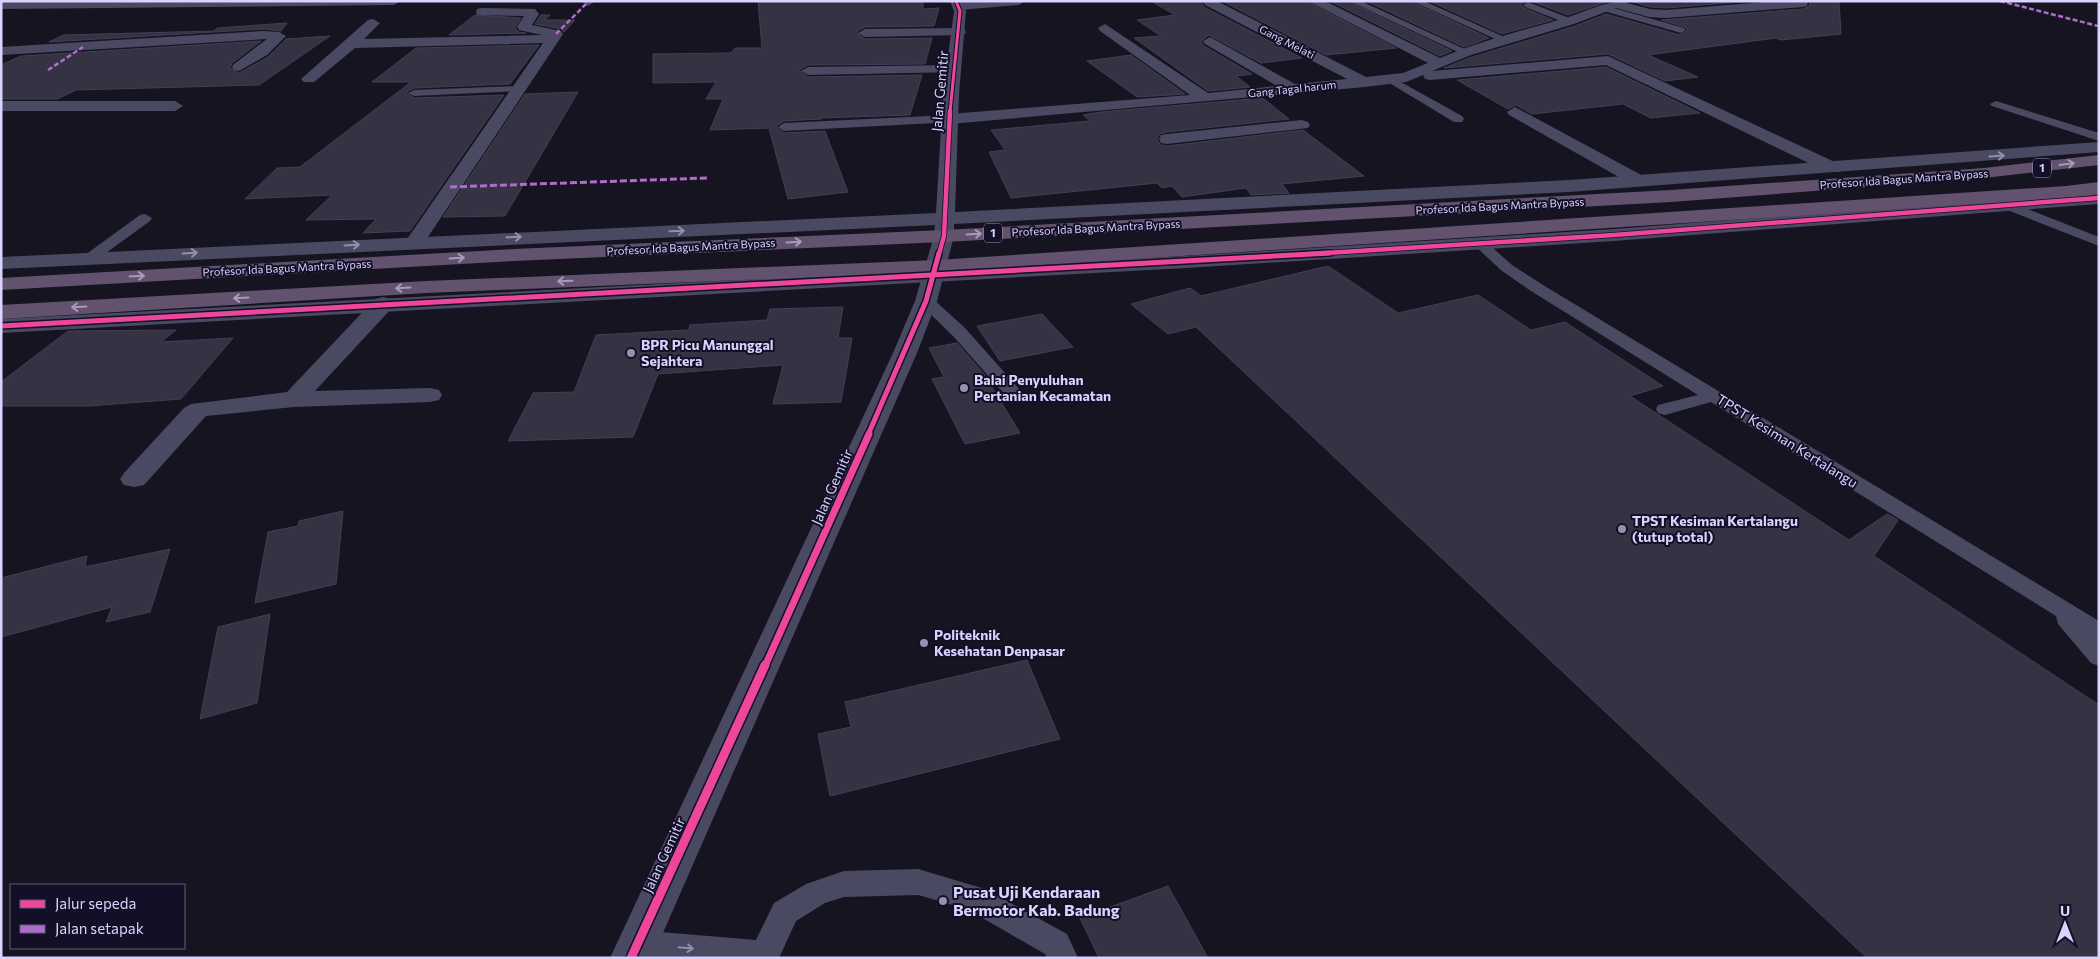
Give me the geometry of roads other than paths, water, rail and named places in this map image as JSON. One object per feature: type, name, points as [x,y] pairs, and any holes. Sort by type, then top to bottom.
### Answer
[{"type":"highway","name":"Profesor Ida Bagus Mantra Bypass","points":[[1,284],[524,254],[945,227],[1671,196],[1984,173],[2099,160]]},
{"type":"highway","points":[[1931,161],[1984,173]]},
{"type":"highway","name":"Profesor Ida Bagus Mantra Bypass","points":[[1,312],[426,287],[932,281],[2046,194],[2099,188]]},
{"type":"street","points":[[1,5],[394,1]]},
{"type":"street","points":[[957,4],[1019,1]]},
{"type":"street","points":[[1314,1],[1438,62]]},
{"type":"street","name":"Gang Melati","points":[[1209,2],[1365,82]]},
{"type":"street","points":[[1614,4],[1649,13],[1666,14],[1803,3]]},
{"type":"street","name":"Jalan Gemitir","points":[[634,951],[839,503],[932,281],[945,227],[950,120],[958,32],[957,4]]},
{"type":"street","name":"Gang Tagal harum","points":[[950,120],[1205,98],[1406,77],[1438,62],[1614,4]]},
{"type":"street","points":[[1,18],[344,12]]},
{"type":"street","points":[[415,242],[450,187],[556,34],[524,27],[532,14],[530,12],[482,12]]},
{"type":"street","points":[[309,79],[373,23]]},
{"type":"street","points":[[1106,28],[1205,98]]},
{"type":"street","points":[[865,33],[958,32]]},
{"type":"street","points":[[1,50],[264,35],[278,36],[262,52],[239,67]]},
{"type":"street","points":[[351,44],[552,39]]},
{"type":"street","points":[[1210,41],[1293,89]]},
{"type":"street","points":[[1460,55],[1483,70]]},
{"type":"street","points":[[1406,77],[1601,60],[1612,61],[1833,168]]},
{"type":"street","points":[[808,72],[954,69]]},
{"type":"street","points":[[1167,140],[1308,130],[1265,92]]},
{"type":"street","points":[[1,106],[175,106]]},
{"type":"street","points":[[1515,112],[1639,181]]},
{"type":"street","points":[[1,263],[415,242],[945,227],[1833,168],[2099,147]]},
{"type":"street","points":[[1,326],[383,304],[932,281],[1480,244],[2099,198]]},
{"type":"street","points":[[294,399],[383,304]]},
{"type":"street","points":[[134,479],[193,412],[200,409],[294,399],[430,394]]},
{"type":"lane","points":[[1353,1],[1460,55]]},
{"type":"lane","points":[[1416,1],[1506,40]]},
{"type":"lane","points":[[1614,4],[1681,30]]},
{"type":"lane","points":[[1528,5],[1569,20]]},
{"type":"lane","points":[[1390,79],[1458,119]]},
{"type":"lane","points":[[414,94],[519,90]]},
{"type":"lane","points":[[1996,104],[2099,138]]},
{"type":"lane","points":[[784,127],[950,120]]},
{"type":"lane","points":[[2010,206],[2099,242]]},
{"type":"lane","points":[[90,258],[145,218]]},
{"type":"lane","name":"TPST Kesiman Kertalangu","points":[[1480,244],[1514,273],[2056,606],[2096,627]]},
{"type":"lane","points":[[932,281],[959,332],[1013,393]]},
{"type":"lane","points":[[1665,409],[1714,396]]},
{"type":"lane","points":[[2056,606],[2099,657]]},
{"type":"lane","points":[[634,951],[764,956],[785,912],[816,893],[844,884],[918,882],[975,898],[1056,944],[1063,958]]},
{"type":"place","name":"BPR Picu Manunggal Sejahtera","points":[[631,353]]},
{"type":"place","name":"Balai Penyuluhan Pertanian Kecamatan","points":[[964,388]]},
{"type":"place","name":"TPST Kesiman Kertalangu (tutup total)","points":[[1622,529]]},
{"type":"place","name":"Politeknik Kesehatan Denpasar","points":[[924,643]]},
{"type":"place","name":"Pusat Uji Kendaraan Bermotor Kab. Badung","points":[[943,901]]}]
